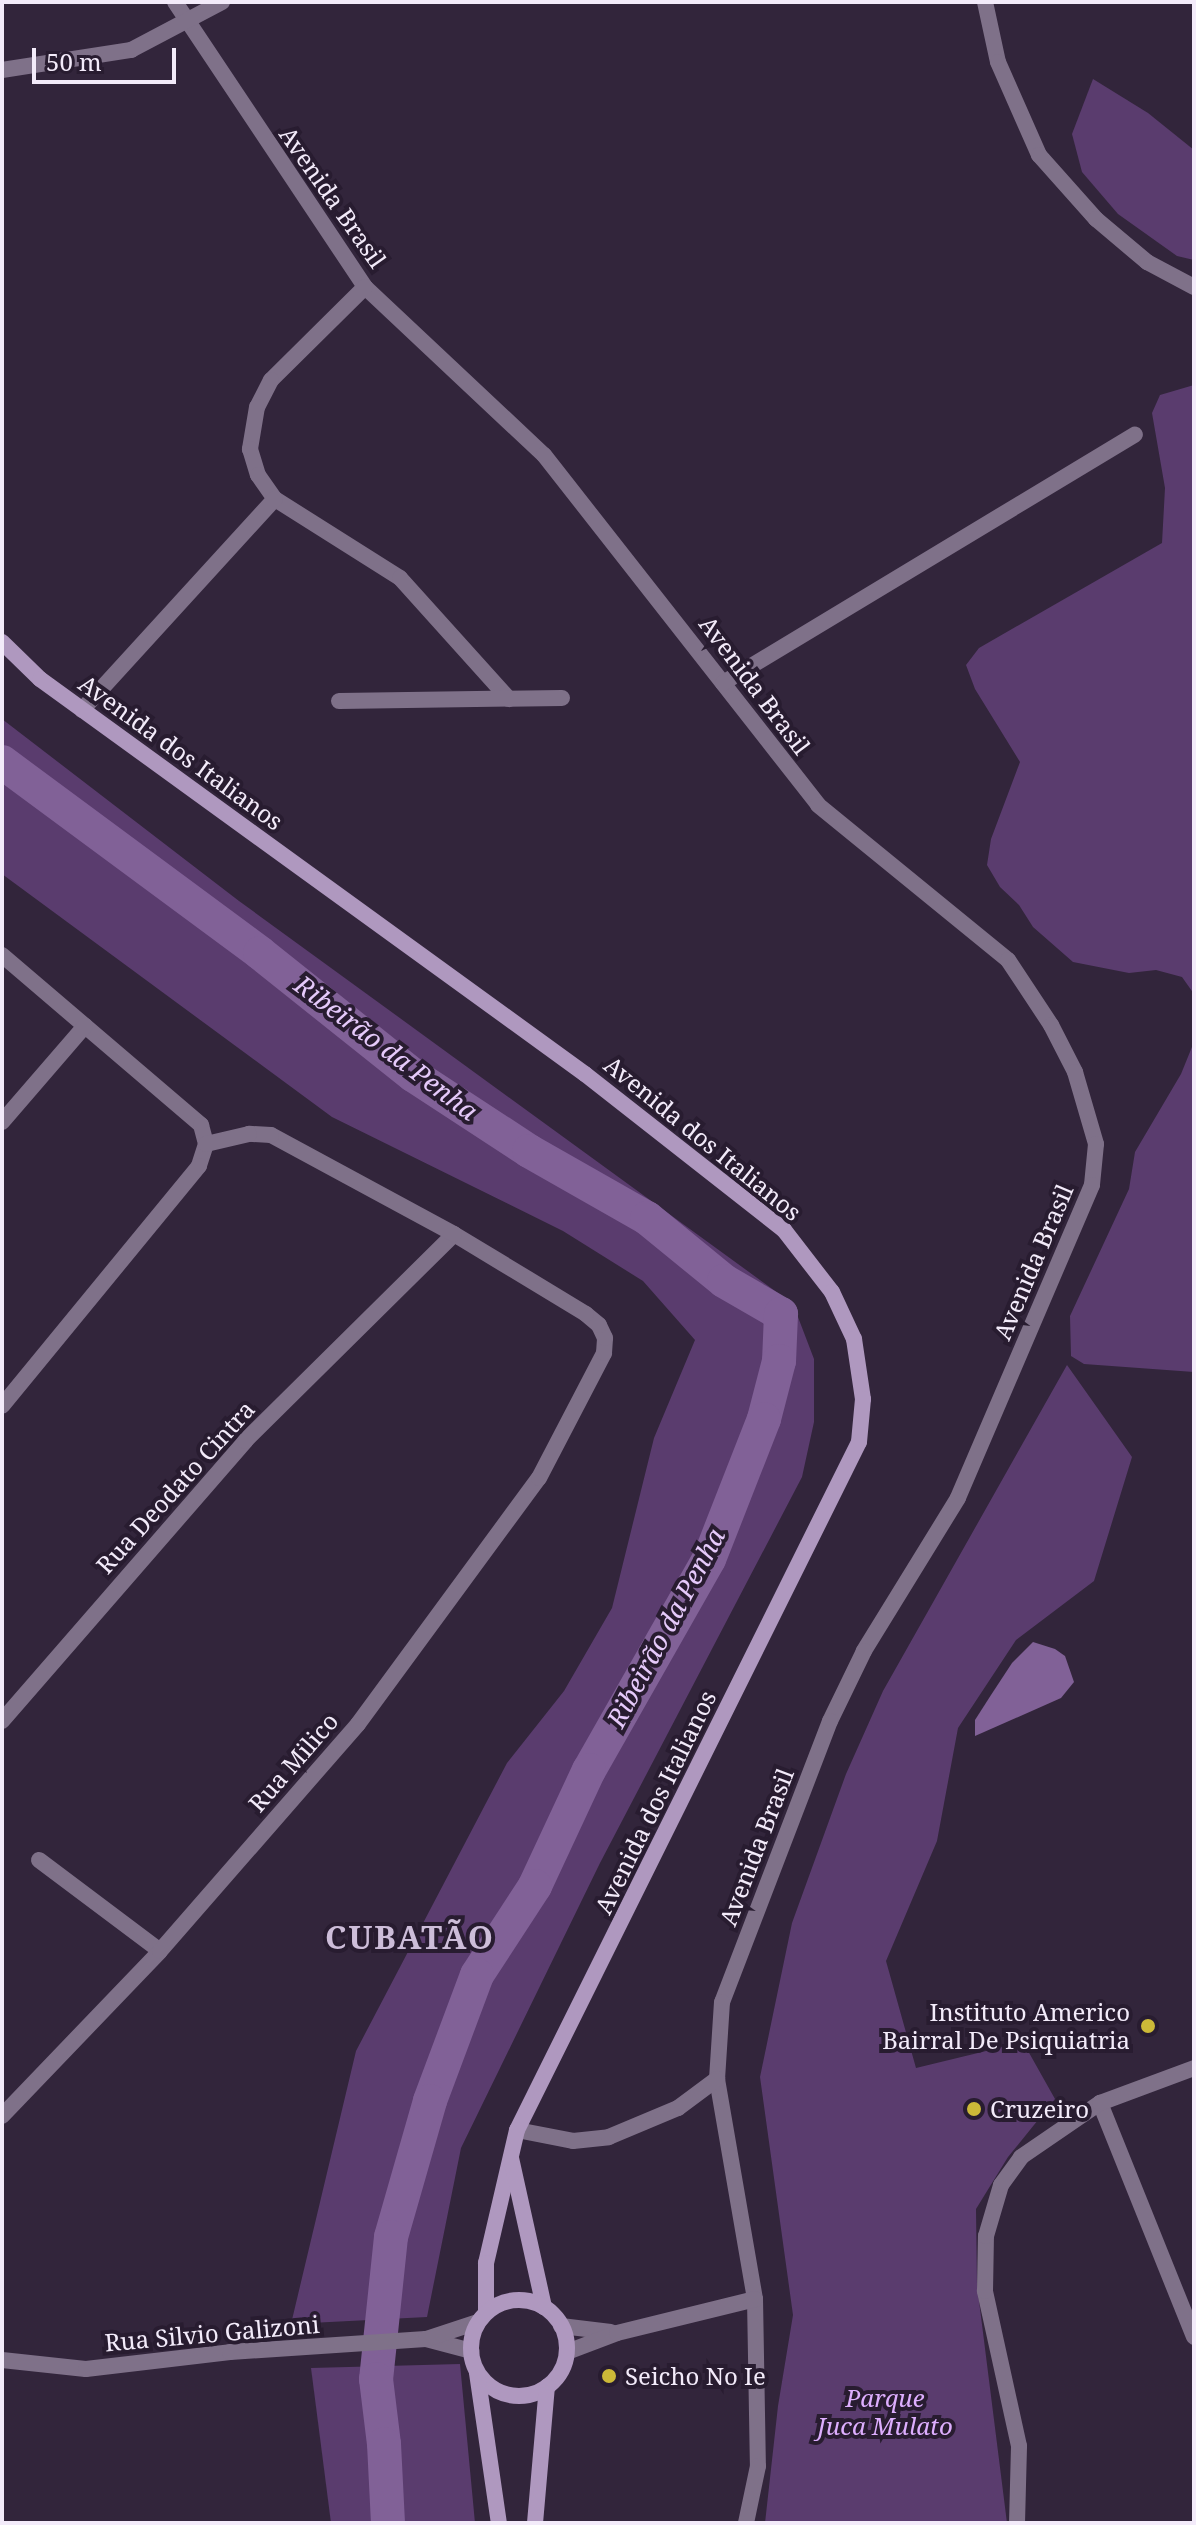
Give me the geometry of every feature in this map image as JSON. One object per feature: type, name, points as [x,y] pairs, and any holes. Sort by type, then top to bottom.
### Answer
[{"type":"main road","name":"Avenida dos Italianos","points":[[2,642],[40,679],[585,1074],[784,1230],[832,1292],[854,1339],[863,1399],[859,1442],[517,2130],[509,2153],[486,2263],[482,2317]]},
{"type":"main road","points":[[477,2371],[487,2384],[516,2396],[532,2394],[547,2387],[557,2377],[567,2352],[561,2326],[544,2307],[509,2153]]},
{"type":"main road","points":[[499,2523],[477,2371],[471,2351],[482,2317],[514,2300],[544,2307]]},
{"type":"main road","points":[[535,2523],[547,2387]]},
{"type":"street","name":"Avenida Brasil","points":[[175,2],[185,22],[365,287],[544,455],[818,805],[1008,960],[1051,1025],[1075,1072],[1096,1144],[1092,1185],[958,1498],[864,1651],[830,1721],[722,2002],[717,2079],[755,2299],[758,2466],[746,2523]]},
{"type":"street","points":[[2,70],[131,50],[222,2]]},
{"type":"street","points":[[985,2],[998,62],[1039,155],[1096,219],[1147,262],[1194,287]]},
{"type":"street","points":[[365,287],[271,380],[257,407],[250,449],[258,475],[275,499],[400,578],[509,699]]},
{"type":"street","points":[[723,683],[1135,434]]},
{"type":"street","points":[[82,710],[275,499]]},
{"type":"street","points":[[339,701],[562,698]]},
{"type":"street","points":[[2,955],[201,1125],[206,1144],[199,1166],[2,1406]]},
{"type":"street","points":[[2,1122],[85,1026]]},
{"type":"street","name":"Rua Milico","points":[[2,2116],[160,1951],[358,1724],[539,1478],[604,1353],[605,1338],[599,1325],[454,1234],[271,1135],[249,1134],[206,1144]]},
{"type":"street","name":"Rua Deodato Cintra","points":[[2,1721],[245,1441],[454,1234]]},
{"type":"street","points":[[39,1860],[160,1951]]},
{"type":"street","points":[[1017,2523],[1019,2446],[985,2291],[986,2236],[1001,2185],[1021,2157],[1100,2103],[1194,2068]]},
{"type":"street","points":[[517,2130],[573,2141],[609,2137],[678,2108],[717,2079]]},
{"type":"street","points":[[1100,2103],[1194,2337]]},
{"type":"street","points":[[567,2352],[617,2333],[755,2299]]},
{"type":"street","name":"Rua Silvio Galizoni","points":[[2,2360],[86,2369],[230,2352],[408,2342],[426,2339],[482,2317]]},
{"type":"street","points":[[561,2326],[617,2333]]},
{"type":"street","name":"Rua Silvio Galizoni","points":[[426,2339],[471,2351]]},
{"type":"green space","points":[[1093,79],[1148,113],[1194,150],[1194,260],[1177,256],[1118,214],[1082,172],[1072,134]]},
{"type":"green space","points":[[1194,385],[1194,994],[1182,977],[1156,970],[1129,973],[1073,962],[1033,927],[1019,905],[1000,887],[987,865],[991,839],[1020,762],[975,689],[966,665],[979,648],[1162,543],[1165,488],[1152,413],[1160,395]]},
{"type":"green space","points":[[2,719],[239,901],[793,1304],[814,1359],[814,1422],[802,1477],[600,1863],[461,2148],[427,2317],[291,2324],[356,2051],[507,1763],[564,1691],[612,1608],[654,1438],[695,1340],[643,1281],[563,1231],[332,1117],[2,874]]},
{"type":"green space","points":[[1194,1042],[1194,1372],[1084,1364],[1071,1356],[1070,1316],[1129,1189],[1135,1152],[1181,1074]]},
{"type":"green space","name":"Parque Juca Mulato","points":[[1067,1365],[1132,1457],[1094,1581],[1016,1640],[958,1728],[937,1841],[886,1961],[916,2068],[1023,2042],[1055,2099],[1008,2157],[976,2209],[977,2285],[1007,2523],[765,2523],[778,2406],[793,2315],[760,2077],[792,1923],[846,1774],[883,1691]]},
{"type":"green space","points":[[460,2364],[475,2523],[331,2523],[311,2368]]},
{"type":"shaded area","points":[[1033,1642],[1055,1649],[1065,1656],[1074,1682],[1061,1698],[975,1736],[975,1720],[1012,1663]]},
{"type":"waterway","name":"Ribeirão da Penha","points":[[2,762],[260,953],[413,1075],[529,1151],[647,1218],[724,1281],[781,1314],[779,1361],[764,1419],[709,1559],[589,1770],[535,1886],[477,1975],[430,2101],[391,2237],[376,2379],[384,2444],[388,2523]]},
{"type":"place","name":"Instituto Americo Bairral De Psiquiatria","points":[[1148,2026]]},
{"type":"place","name":"Cruzeiro","points":[[974,2109]]},
{"type":"place","name":"Seicho No Ie","points":[[609,2376]]},
{"type":"district","name":"CUBATÃO","points":[[410,1937]]}]
